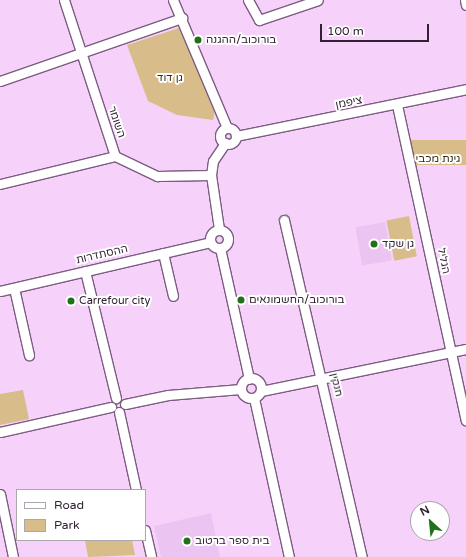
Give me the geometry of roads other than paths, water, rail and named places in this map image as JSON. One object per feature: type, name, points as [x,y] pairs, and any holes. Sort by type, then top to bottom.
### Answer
[{"type":"street","name":"השומר","points":[[64,0],[115,156],[157,176],[211,175]]},
{"type":"street","points":[[173,0],[182,18],[227,128]]},
{"type":"street","points":[[248,0],[259,20],[318,0]]},
{"type":"street","points":[[465,0],[466,5]]},
{"type":"street","points":[[0,81],[182,18]]},
{"type":"street","name":"ציפמן","points":[[236,136],[466,90]]},
{"type":"street","name":"הגליל","points":[[397,105],[466,421]]},
{"type":"street","points":[[225,143],[232,143],[236,136],[234,130],[227,128]]},
{"type":"street","points":[[225,143],[221,134],[227,128]]},
{"type":"street","points":[[218,230],[211,175],[213,161],[225,143]]},
{"type":"street","points":[[0,184],[115,156]]},
{"type":"street","name":"חנקין","points":[[284,220],[362,557]]},
{"type":"street","points":[[220,248],[228,239],[225,232],[218,230],[210,235],[210,242],[220,248],[249,379]]},
{"type":"street","name":"ההסתדרות","points":[[0,291],[210,242]]},
{"type":"street","points":[[163,253],[173,296]]},
{"type":"street","points":[[85,271],[116,398],[136,489]]},
{"type":"street","points":[[14,288],[29,355]]},
{"type":"street","points":[[241,389],[247,398],[254,398],[261,391],[322,381],[466,349]]},
{"type":"street","points":[[249,379],[259,381],[261,391]]},
{"type":"street","points":[[0,432],[118,408],[168,395],[241,389],[249,379]]},
{"type":"street","points":[[254,398],[289,557]]},
{"type":"street","points":[[0,494],[13,557]]},
{"type":"street","points":[[146,534],[151,557]]},
{"type":"place","name":"בורוכוב/ההגנה","points":[[198,40]]},
{"type":"place","name":"גן שקד","points":[[374,244]]},
{"type":"place","name":"בורוכוב/החשמונאים","points":[[241,300]]},
{"type":"place","name":"Carrefour city","points":[[71,301]]},
{"type":"place","name":"בית ספר ברטוב","points":[[187,541]]},
{"type":"park label","name":"גן דוד","points":[[170,78]]},
{"type":"park label","name":"גינת מכבי","points":[[438,159]]}]
